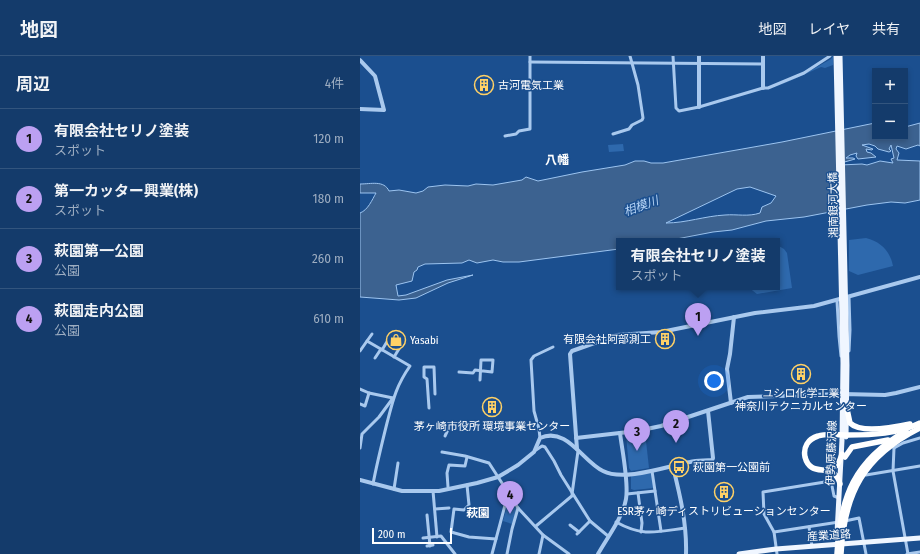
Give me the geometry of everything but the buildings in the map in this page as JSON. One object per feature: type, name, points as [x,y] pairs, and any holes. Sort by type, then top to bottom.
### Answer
[{"type":"highway","points":[[847,410],[850,423],[855,427],[860,428],[885,428],[920,423]]},
{"type":"highway","points":[[850,436],[883,434],[906,429],[920,423]]},
{"type":"highway","points":[[836,554],[842,509],[847,494],[858,474],[867,461],[884,445],[920,423]]},
{"type":"highway","points":[[838,436],[820,438],[812,441],[807,455],[814,465],[823,468],[835,468],[843,456],[852,447],[885,441],[920,427]]},
{"type":"highway","points":[[840,554],[846,511],[860,478],[873,462],[890,446],[920,427]]},
{"type":"highway","points":[[840,484],[838,477],[834,472],[819,470],[810,466],[806,461],[804,455],[806,444],[812,438],[822,435],[874,437],[911,431]]},
{"type":"main road","name":"湘南銀河大橋","points":[[836,56],[845,353]]},
{"type":"main road","name":"湘南銀河大橋","points":[[840,56],[845,353]]},
{"type":"main road","name":"伊勢原藤沢線","points":[[836,554],[840,522],[843,456],[845,353]]},
{"type":"main road","name":"伊勢原藤沢線","points":[[841,499],[840,484],[847,410],[845,394]]},
{"type":"main road","name":"産業道路","points":[[739,554],[812,546],[920,538]]},
{"type":"main road","name":"伊勢原藤沢線","points":[[838,544],[840,554]]},
{"type":"street","points":[[505,136],[530,129],[530,56]]},
{"type":"street","points":[[613,134],[629,129],[632,124],[642,120],[643,118],[638,86],[630,56]]},
{"type":"street","points":[[673,56],[676,108],[679,111],[699,107],[763,88],[768,88],[804,73],[830,56]]},
{"type":"street","points":[[699,56],[699,107]]},
{"type":"street","points":[[763,56],[763,88]]},
{"type":"street","points":[[360,60],[375,76],[384,110],[360,109]]},
{"type":"street","points":[[530,62],[763,64]]},
{"type":"street","points":[[536,526],[573,495],[578,449],[570,352],[617,335],[661,332],[734,317],[814,306],[837,301],[920,277]]},
{"type":"street","points":[[845,364],[850,330],[849,297]]},
{"type":"street","points":[[837,301],[839,342],[845,364]]},
{"type":"street","points":[[731,403],[727,369],[734,317]]},
{"type":"street","points":[[360,351],[372,334]]},
{"type":"street","points":[[375,358],[388,340]]},
{"type":"street","points":[[367,341],[410,366],[393,398],[380,448],[373,484]]},
{"type":"street","points":[[394,357],[402,344]]},
{"type":"street","points":[[536,450],[540,438],[534,412],[531,360],[534,356],[552,347]]},
{"type":"street","points":[[459,372],[473,373],[475,370],[480,371],[492,372],[493,360],[481,360],[480,371],[480,380]]},
{"type":"street","points":[[429,408],[427,379],[424,377],[424,367],[434,367],[435,394]]},
{"type":"street","points":[[576,438],[661,426],[748,396],[845,394],[885,395],[920,387]]},
{"type":"street","points":[[360,389],[370,393],[393,398]]},
{"type":"street","points":[[427,389],[435,389]]},
{"type":"street","points":[[360,404],[365,406],[370,393]]},
{"type":"street","points":[[360,448],[362,434],[379,418],[393,398]]},
{"type":"street","points":[[540,438],[552,436],[568,441],[596,467],[604,472],[611,474],[625,474],[652,471],[691,462],[713,460],[708,411]]},
{"type":"street","points":[[445,436],[451,423]]},
{"type":"street","points":[[598,554],[616,522],[624,505],[627,494],[620,433]]},
{"type":"street","points":[[776,551],[774,532],[764,514],[763,492],[831,481],[834,496],[847,500],[852,497],[866,475],[880,458],[903,443],[920,438]]},
{"type":"street","points":[[360,480],[402,490],[444,490],[498,477],[522,462],[542,446],[545,447],[554,461],[557,469],[590,521],[608,536]]},
{"type":"street","points":[[894,448],[894,470],[907,554],[920,552]]},
{"type":"street","points":[[442,452],[489,463],[518,508],[543,535],[569,554]]},
{"type":"street","points":[[448,487],[449,465],[465,466],[467,457]]},
{"type":"street","points":[[394,489],[398,463]]},
{"type":"street","points":[[866,475],[920,466]]},
{"type":"street","points":[[673,467],[685,528],[686,554]]},
{"type":"street","points":[[652,471],[661,531]]},
{"type":"street","points":[[467,485],[468,505],[464,510],[454,509],[451,532],[469,537],[496,539]]},
{"type":"street","points":[[432,491],[437,537]]},
{"type":"street","points":[[627,494],[655,491]]},
{"type":"street","points":[[638,493],[642,523],[641,532]]},
{"type":"street","points":[[492,554],[508,494]]},
{"type":"street","points":[[435,509],[449,508]]},
{"type":"street","points":[[507,554],[518,508]]},
{"type":"street","points":[[427,515],[430,546]]},
{"type":"street","points":[[774,532],[859,518],[866,554]]},
{"type":"street","points":[[428,520],[435,519]]},
{"type":"street","points":[[570,525],[578,533],[590,521]]},
{"type":"street","points":[[616,522],[630,529],[641,532],[685,528]]},
{"type":"street","points":[[808,527],[812,546]]},
{"type":"street","points":[[539,554],[543,535]]},
{"type":"street","points":[[423,538],[441,536],[455,554]]},
{"type":"shaded area","points":[[833,56],[833,65],[825,68],[821,67],[774,88],[808,72],[831,59]]},
{"type":"shaded area","points":[[623,144],[624,151],[609,152],[608,145]]},
{"type":"shaded area","points":[[866,238],[876,242],[884,248],[890,256],[893,266],[858,275],[849,271],[849,240]]},
{"type":"shaded area","points":[[780,247],[787,253],[792,288],[757,294],[752,290],[780,290]]},
{"type":"shaded area","points":[[645,432],[649,468],[631,471],[629,468],[626,435]]},
{"type":"shaded area","points":[[652,473],[654,488],[631,489],[631,475]]},
{"type":"shaded area","points":[[509,499],[517,509],[512,524],[503,521]]},
{"type":"water","name":"相模川","points":[[920,123],[920,146],[918,145],[906,149],[897,146],[896,149],[899,153],[897,160],[920,161],[920,200],[905,203],[891,202],[867,205],[804,217],[766,221],[732,230],[682,238],[616,238],[616,249],[519,262],[503,262],[493,260],[477,263],[469,260],[462,263],[425,264],[418,267],[414,272],[412,281],[396,285],[398,296],[406,295],[447,280],[473,275],[448,283],[416,298],[399,300],[360,297],[360,213],[368,207],[376,193],[360,193],[360,184],[381,184],[384,185],[389,191],[399,190],[416,193],[423,191],[428,187],[445,185],[468,186],[476,184],[493,185],[522,180],[526,177],[538,181],[625,165],[635,161],[663,163],[782,142],[872,124],[872,140],[908,140],[908,126]],"holes":[[[869,144],[878,149],[889,152],[891,151],[889,149],[891,145],[894,158],[891,159],[893,163],[880,161],[867,165],[840,165],[841,163],[855,159],[846,158],[857,153],[856,156],[858,159],[876,157],[867,152],[866,149],[873,149],[862,145]],[[750,187],[776,196],[771,203],[762,207],[760,213],[751,215],[718,216],[666,223],[737,189]]]},
{"type":"place","name":"古河電気工業","points":[[484,85]]},
{"type":"place","name":"有限会社セリノ塗装","points":[[698,336]]},
{"type":"place","name":"有限会社阿部測工","points":[[665,339]]},
{"type":"place","name":"Yasabi","points":[[396,340]]},
{"type":"place","name":"ユシロ化学工業 神奈川テクニカルセンター","points":[[801,374]]},
{"type":"place","name":"茅ヶ崎市役所 環境事業センター","points":[[492,407]]},
{"type":"place","name":"第一カッター興業(株)","points":[[676,443]]},
{"type":"place","name":"萩園第一公園","points":[[637,451]]},
{"type":"place","name":"萩園第一公園前","points":[[679,467]]},
{"type":"place","name":"ESR茅ヶ崎ディストリビューションセンター","points":[[724,492]]},
{"type":"place","name":"萩園走内公園","points":[[510,514]]},
{"type":"district","name":"八幡","points":[[557,160]]},
{"type":"district","name":"萩園","points":[[478,513]]}]
